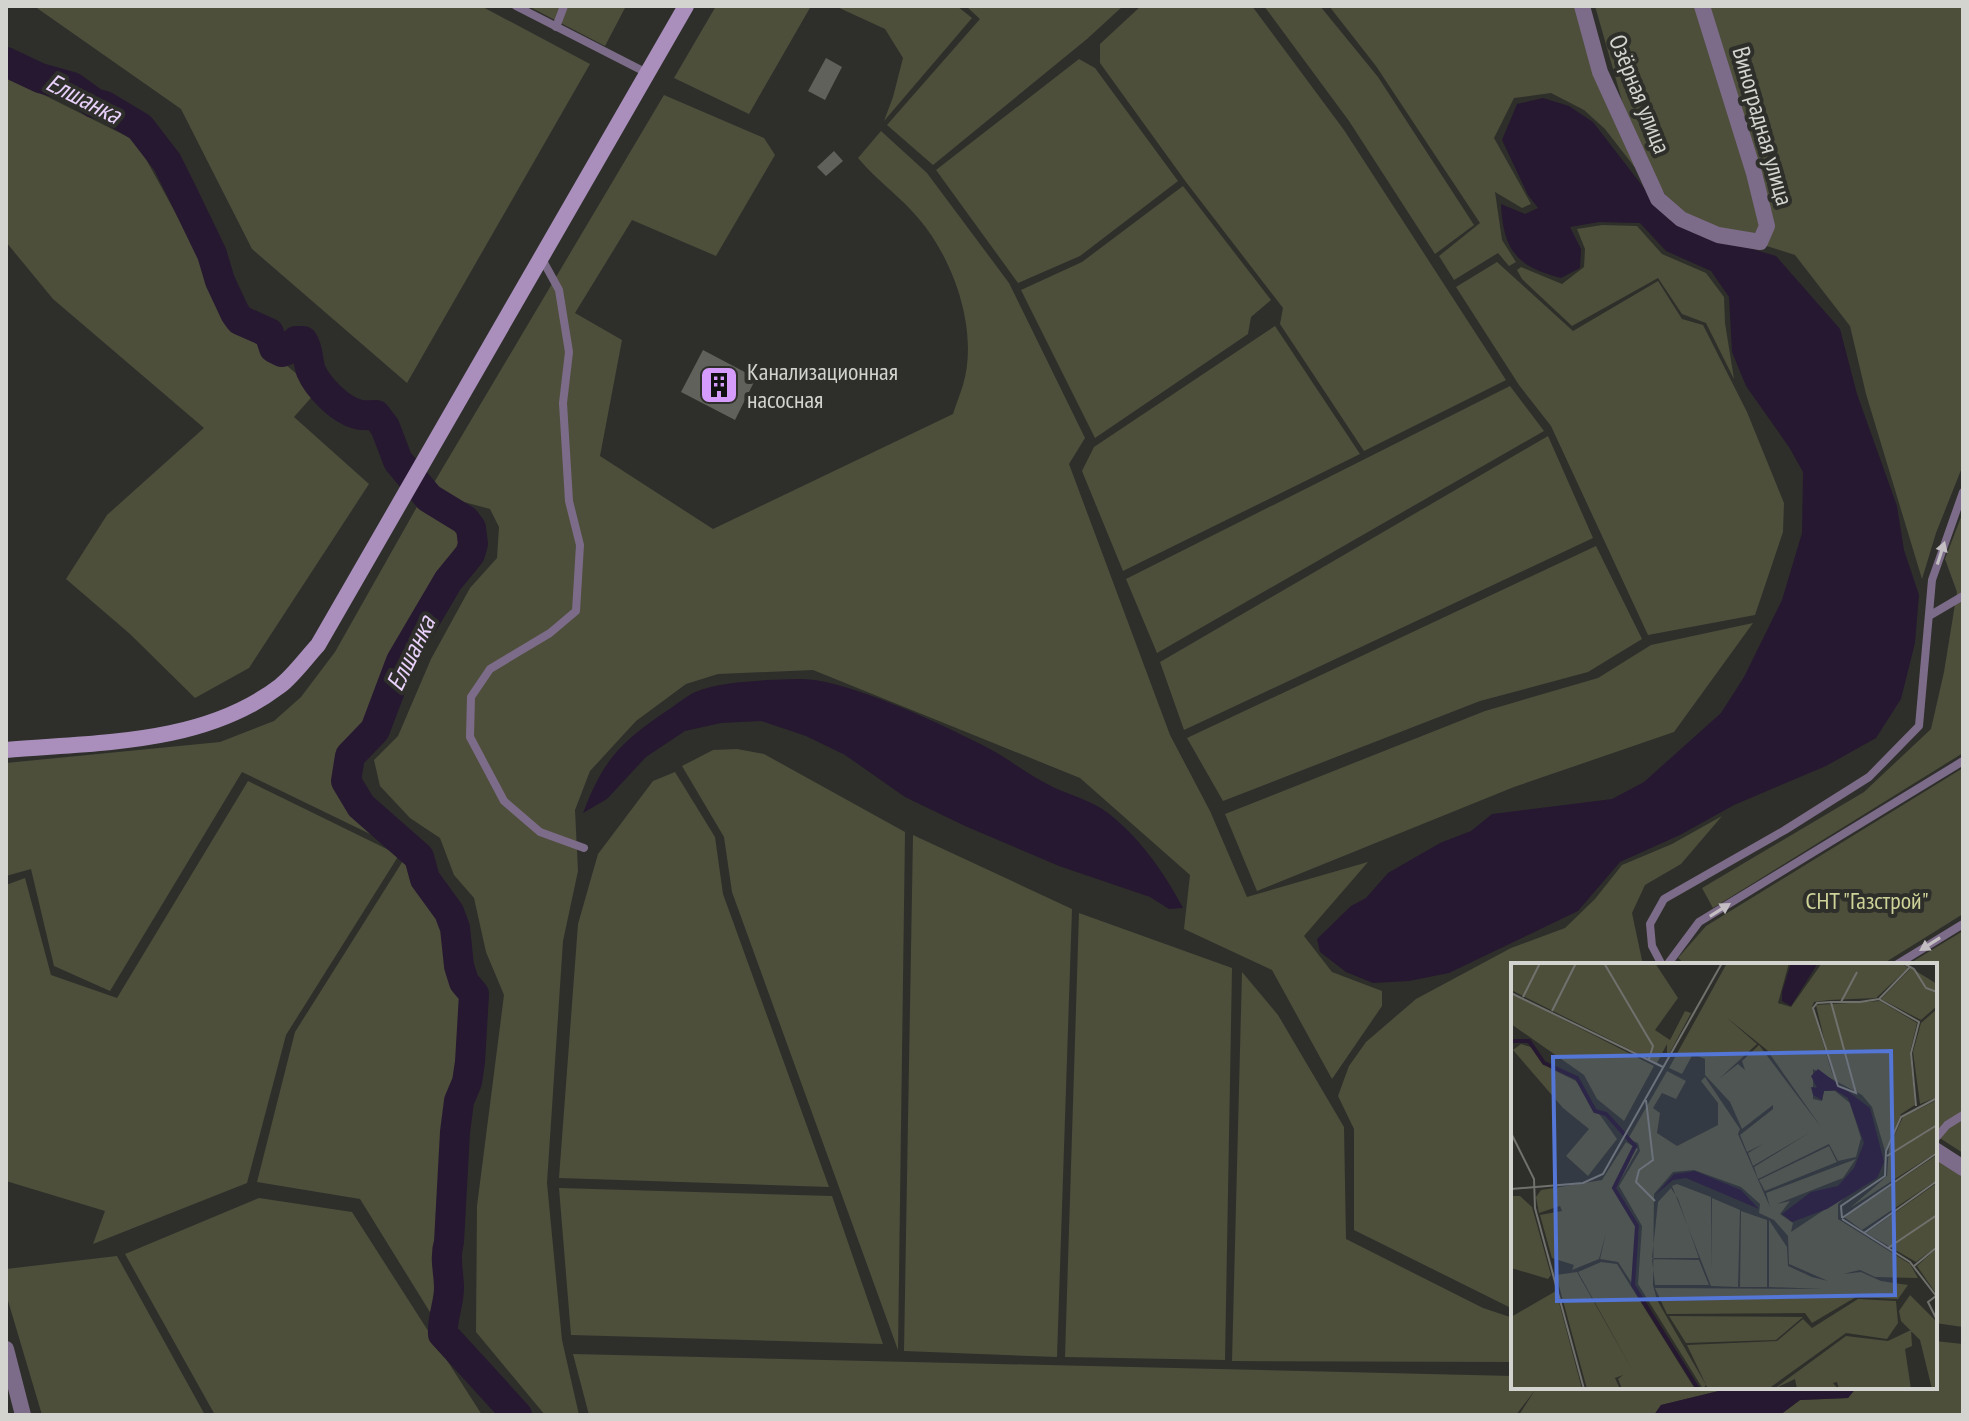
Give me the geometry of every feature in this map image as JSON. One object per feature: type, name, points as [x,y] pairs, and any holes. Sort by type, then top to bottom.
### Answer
[{"type":"main road","points":[[6,750],[164,736],[234,713],[281,686],[318,645],[686,6]]},
{"type":"street","name":"Озёрная улица","points":[[1582,6],[1600,72],[1658,199]]},
{"type":"street","name":"Виноградная улица","points":[[1658,199],[1681,219],[1718,235],[1760,242],[1767,226],[1754,173],[1702,6]]},
{"type":"street","points":[[1937,1151],[1963,1168]]},
{"type":"street","points":[[6,1349],[23,1415]]},
{"type":"lane","points":[[516,6],[647,74]]},
{"type":"lane","points":[[556,27],[564,6]]},
{"type":"lane","points":[[541,258],[559,290],[569,352],[563,403],[569,501],[580,545],[576,611],[550,633],[490,669],[471,697],[470,737],[504,801],[540,832],[584,848]]},
{"type":"lane","points":[[1663,963],[1652,946],[1650,924],[1664,899],[1785,830],[1869,777],[1919,726],[1932,580],[1963,492]]},
{"type":"lane","points":[[1929,616],[1963,596]]},
{"type":"lane","points":[[1666,963],[1699,922],[1963,761]]},
{"type":"lane","points":[[1899,963],[1963,924]]},
{"type":"lane","points":[[1937,1137],[1947,1125],[1963,1115]]},
{"type":"green space","points":[[34,6],[481,6],[590,64],[407,383],[252,249],[181,109]]},
{"type":"green space","points":[[528,6],[626,6],[605,46]]},
{"type":"green space","points":[[716,6],[811,6],[749,114],[674,78]]},
{"type":"green space","points":[[835,6],[957,6],[972,18],[884,121],[903,58],[885,29]]},
{"type":"green space","points":[[966,6],[1123,6],[933,165],[887,125],[980,19]]},
{"type":"green space","points":[[1141,6],[1252,6],[1344,130],[1506,380],[1364,451],[1280,324],[1283,308],[1100,63],[1100,44]]},
{"type":"green space","points":[[1264,6],[1320,6],[1378,77],[1474,225],[1435,254],[1349,121]]},
{"type":"green space","points":[[1329,6],[1575,6],[1650,187],[1605,129],[1584,110],[1551,93],[1514,98],[1494,138],[1531,204],[1522,208],[1495,192],[1502,240],[1516,262],[1509,266],[1498,253],[1454,280],[1439,256],[1480,223],[1376,66]]},
{"type":"green space","points":[[1595,6],[1963,6],[1963,465],[1922,579],[1866,394],[1850,326],[1795,255],[1726,233],[1674,210],[1633,139]]},
{"type":"green space","points":[[1079,59],[1095,68],[1178,181],[1080,256],[1018,283],[936,170]]},
{"type":"green space","points":[[6,76],[136,141],[236,323],[317,391],[294,417],[369,484],[249,668],[195,698],[130,634],[66,579],[107,515],[204,428],[53,299],[6,242]]},
{"type":"green space","points":[[664,95],[764,138],[775,155],[716,256],[632,220],[575,313],[622,340],[600,456],[713,529],[953,414],[967,364],[968,342],[960,297],[953,275],[932,236],[912,211],[858,158],[881,131],[927,173],[1009,283],[1085,438],[1069,464],[1170,735],[1210,811],[1247,897],[1368,862],[1304,936],[1332,972],[1382,991],[1382,1006],[1332,1079],[1272,970],[1184,929],[1190,875],[1080,778],[813,670],[718,674],[686,684],[636,721],[590,771],[575,810],[578,871],[563,941],[547,1183],[562,1340],[579,1415],[545,1415],[476,1332],[477,1206],[504,995],[486,952],[474,898],[454,875],[440,838],[410,818],[380,786],[374,760],[398,736],[431,659],[470,588],[497,558],[499,527],[490,509],[460,501],[432,486]]},
{"type":"green space","points":[[1183,186],[1271,300],[1251,317],[1248,334],[1095,438],[1021,290],[1082,262]]},
{"type":"green space","points":[[1602,225],[1637,226],[1662,254],[1706,273],[1724,297],[1734,379],[1706,323],[1682,314],[1658,278],[1572,326],[1522,279],[1517,270],[1521,267],[1562,284],[1584,267],[1585,249],[1577,229]]},
{"type":"green space","points":[[1497,262],[1573,331],[1658,281],[1682,319],[1703,325],[1747,412],[1784,503],[1783,532],[1755,615],[1648,635],[1551,426],[1519,385],[1456,287]]},
{"type":"green space","points":[[1275,326],[1360,454],[1123,571],[1082,471],[1094,447]]},
{"type":"green space","points":[[1510,386],[1544,431],[1157,653],[1126,579]]},
{"type":"green space","points":[[1548,436],[1593,538],[1184,730],[1160,662]]},
{"type":"green space","points":[[418,505],[451,519],[481,526],[485,543],[455,581],[416,647],[384,725],[363,744],[354,771],[374,807],[411,843],[399,848],[242,772],[110,991],[54,966],[31,869],[6,876],[6,763],[220,742],[274,721],[301,697],[335,652]]},
{"type":"green space","points":[[1963,512],[1963,753],[1713,908],[1702,888],[1864,792],[1931,729],[1957,592],[1945,559]]},
{"type":"green space","points":[[1596,546],[1642,639],[1588,672],[1480,701],[1223,801],[1187,738]]},
{"type":"green space","points":[[1753,623],[1674,732],[1514,787],[1257,891],[1225,814],[1485,711],[1598,678],[1651,645]]},
{"type":"green space","points":[[737,749],[764,754],[905,832],[898,1350],[732,892],[724,837],[682,766],[713,750]]},
{"type":"green space","name":"СНТ \"Газстрой\"","points":[[1963,768],[1963,914],[1884,963],[1684,963],[1678,958],[1706,926]]},
{"type":"green space","points":[[675,772],[715,837],[723,894],[829,1187],[559,1178],[578,924],[598,854],[653,781]]},
{"type":"green space","points":[[248,781],[399,855],[286,1035],[247,1183],[93,1244],[105,1211],[6,1181],[6,885],[25,878],[51,975],[117,998]]},
{"type":"green space","points":[[1722,816],[1681,864],[1645,885],[1632,913],[1643,963],[1511,963],[1511,1308],[1354,1230],[1354,1129],[1338,1096],[1349,1066],[1366,1042],[1416,999],[1511,948],[1565,928],[1595,899],[1622,865],[1672,844]]},
{"type":"green space","points":[[913,835],[1072,909],[1057,1357],[904,1351]]},
{"type":"green space","points":[[420,846],[449,903],[483,998],[479,1070],[467,1101],[446,1338],[360,1199],[257,1182],[295,1032],[406,856]]},
{"type":"green space","points":[[1079,913],[1232,968],[1225,1360],[1065,1357]]},
{"type":"green space","points":[[1963,931],[1963,1153],[1937,1136],[1937,963],[1910,963]]},
{"type":"green space","points":[[1242,972],[1278,1015],[1344,1127],[1346,1239],[1483,1308],[1511,1317],[1511,1362],[1232,1361]]},
{"type":"green space","points":[[1937,1159],[1963,1176],[1963,1327],[1937,1323]]},
{"type":"green space","points":[[559,1188],[832,1196],[883,1344],[571,1335]]},
{"type":"green space","points":[[259,1198],[352,1212],[482,1415],[215,1415],[125,1254]]},
{"type":"green space","points":[[117,1256],[205,1415],[42,1415],[6,1294],[6,1269]]},
{"type":"green space","points":[[1937,1341],[1963,1344],[1963,1415],[1780,1415],[1800,1400],[1848,1398],[1855,1389],[1937,1389]]},
{"type":"green space","points":[[573,1354],[1511,1376],[1511,1389],[1727,1389],[1661,1405],[1654,1415],[1519,1415],[1535,1390],[1516,1415],[589,1415]]},
{"type":"shaded area","points":[[1543,98],[1569,106],[1593,122],[1668,219],[1705,235],[1776,256],[1840,329],[1857,394],[1897,506],[1904,550],[1919,595],[1915,643],[1901,699],[1876,738],[1826,766],[1734,805],[1680,835],[1620,862],[1578,911],[1449,973],[1409,981],[1373,983],[1346,972],[1320,952],[1317,939],[1351,906],[1366,898],[1388,873],[1440,843],[1471,831],[1492,814],[1612,799],[1644,782],[1721,713],[1744,677],[1782,600],[1802,533],[1803,472],[1746,386],[1732,352],[1729,297],[1711,271],[1666,251],[1640,223],[1599,222],[1570,227],[1581,249],[1580,268],[1561,278],[1523,262],[1509,245],[1501,204],[1525,214],[1538,208],[1528,195],[1502,140],[1517,104]]},
{"type":"shaded area","points":[[766,680],[815,680],[880,699],[971,739],[1045,783],[1095,805],[1120,823],[1141,845],[1168,881],[1183,908],[1169,909],[1150,897],[1059,866],[965,826],[905,797],[845,755],[806,736],[761,721],[721,723],[685,731],[646,757],[607,799],[583,813],[597,781],[613,756],[647,725],[701,690]]},
{"type":"shaded area","points":[[1727,1389],[1855,1389],[1848,1398],[1800,1400],[1780,1415],[1654,1415],[1661,1405]]},
{"type":"building","points":[[826,58],[842,67],[825,100],[808,91]]},
{"type":"building","points":[[834,151],[843,161],[826,176],[817,167]]},
{"type":"building","name":"Канализационная насосная","points":[[703,350],[756,378],[735,420],[681,392]]},
{"type":"waterway","name":"Елшанка","points":[[6,62],[40,78],[72,87],[94,103],[105,106],[140,127],[167,162],[240,320],[269,333],[274,348],[282,352],[290,349],[296,341],[303,341],[311,371],[324,390],[350,411],[376,415],[385,427],[398,461],[429,498],[465,520],[471,528],[473,544],[470,554],[448,581],[401,661],[375,730],[350,756],[346,781],[361,806],[419,857],[425,879],[449,912],[455,928],[459,966],[464,982],[474,994],[470,1062],[467,1082],[459,1101],[455,1132],[447,1254],[449,1294],[443,1334],[517,1415]]},
{"type":"place","name":"Канализационная насосная","points":[[719,385]]}]
